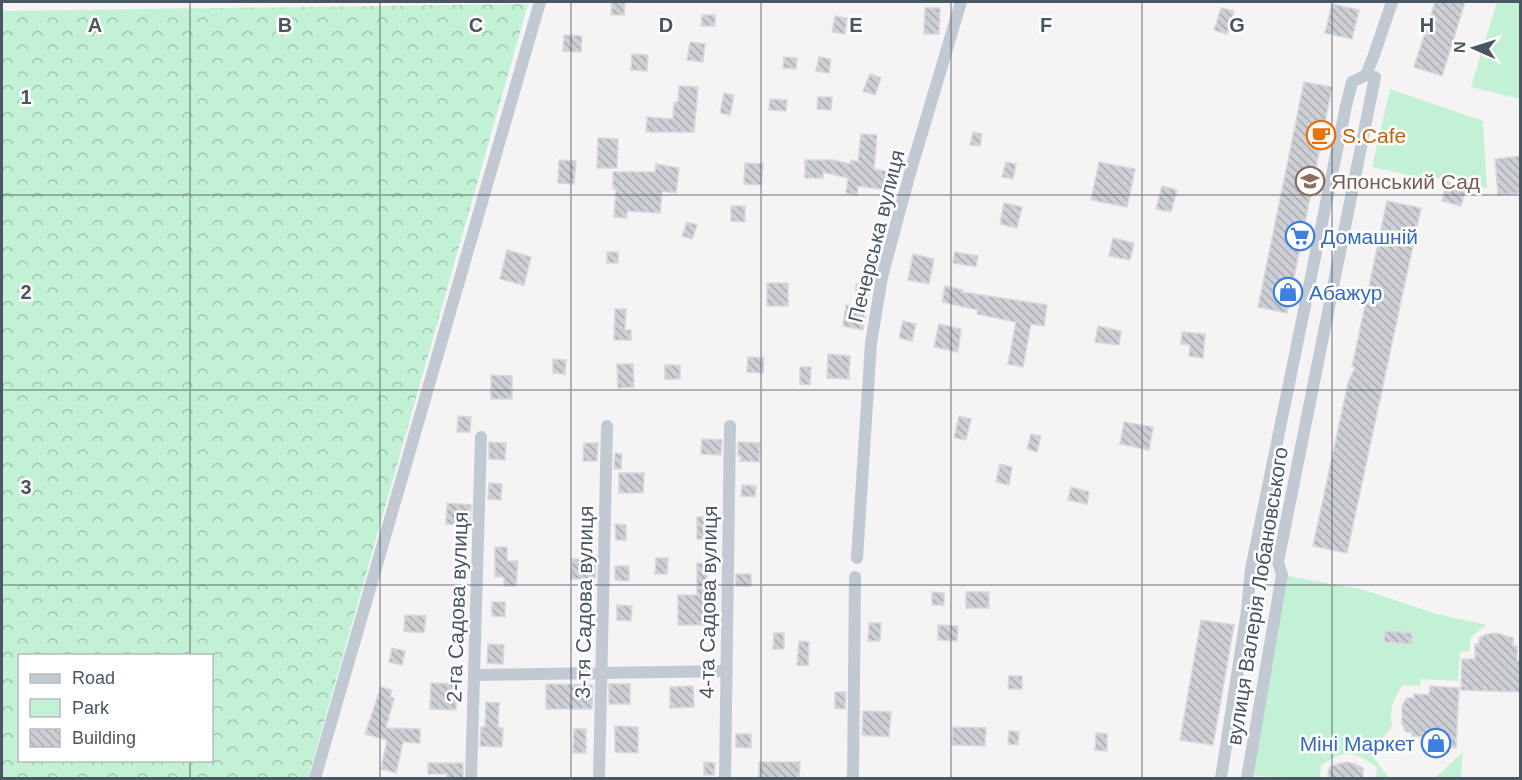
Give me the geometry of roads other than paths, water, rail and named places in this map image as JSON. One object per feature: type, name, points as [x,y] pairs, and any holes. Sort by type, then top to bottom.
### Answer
[{"type":"street","points":[[315,778],[540,2]]},
{"type":"street","name":"Печерська вулиця","points":[[857,558],[871,343],[877,304],[887,256],[907,184],[961,2]]},
{"type":"street","name":"вулиця Валерія Лобановського","points":[[1366,75],[1392,2]]},
{"type":"street","name":"вулиця Валерія Лобановського","points":[[1221,778],[1253,557],[1346,105],[1352,82],[1366,75],[1375,77],[1278,562],[1282,575],[1247,778]]},
{"type":"street","name":"3-тя Садова вулиця","points":[[599,778],[607,426]]},
{"type":"street","name":"4-та Садова вулиця","points":[[725,778],[730,426]]},
{"type":"street","name":"2-га Садова вулиця","points":[[471,778],[481,437]]},
{"type":"street","points":[[853,778],[855,577]]},
{"type":"street","points":[[474,675],[727,671]]},
{"type":"place","name":"S.Cafe","points":[[1321,135]]},
{"type":"place","name":"Японський Сад","points":[[1310,181]]},
{"type":"place","name":"Домашній","points":[[1300,236]]},
{"type":"place","name":"Абажур","points":[[1288,292]]},
{"type":"place","name":"Міні Маркет","points":[[1436,743]]}]
